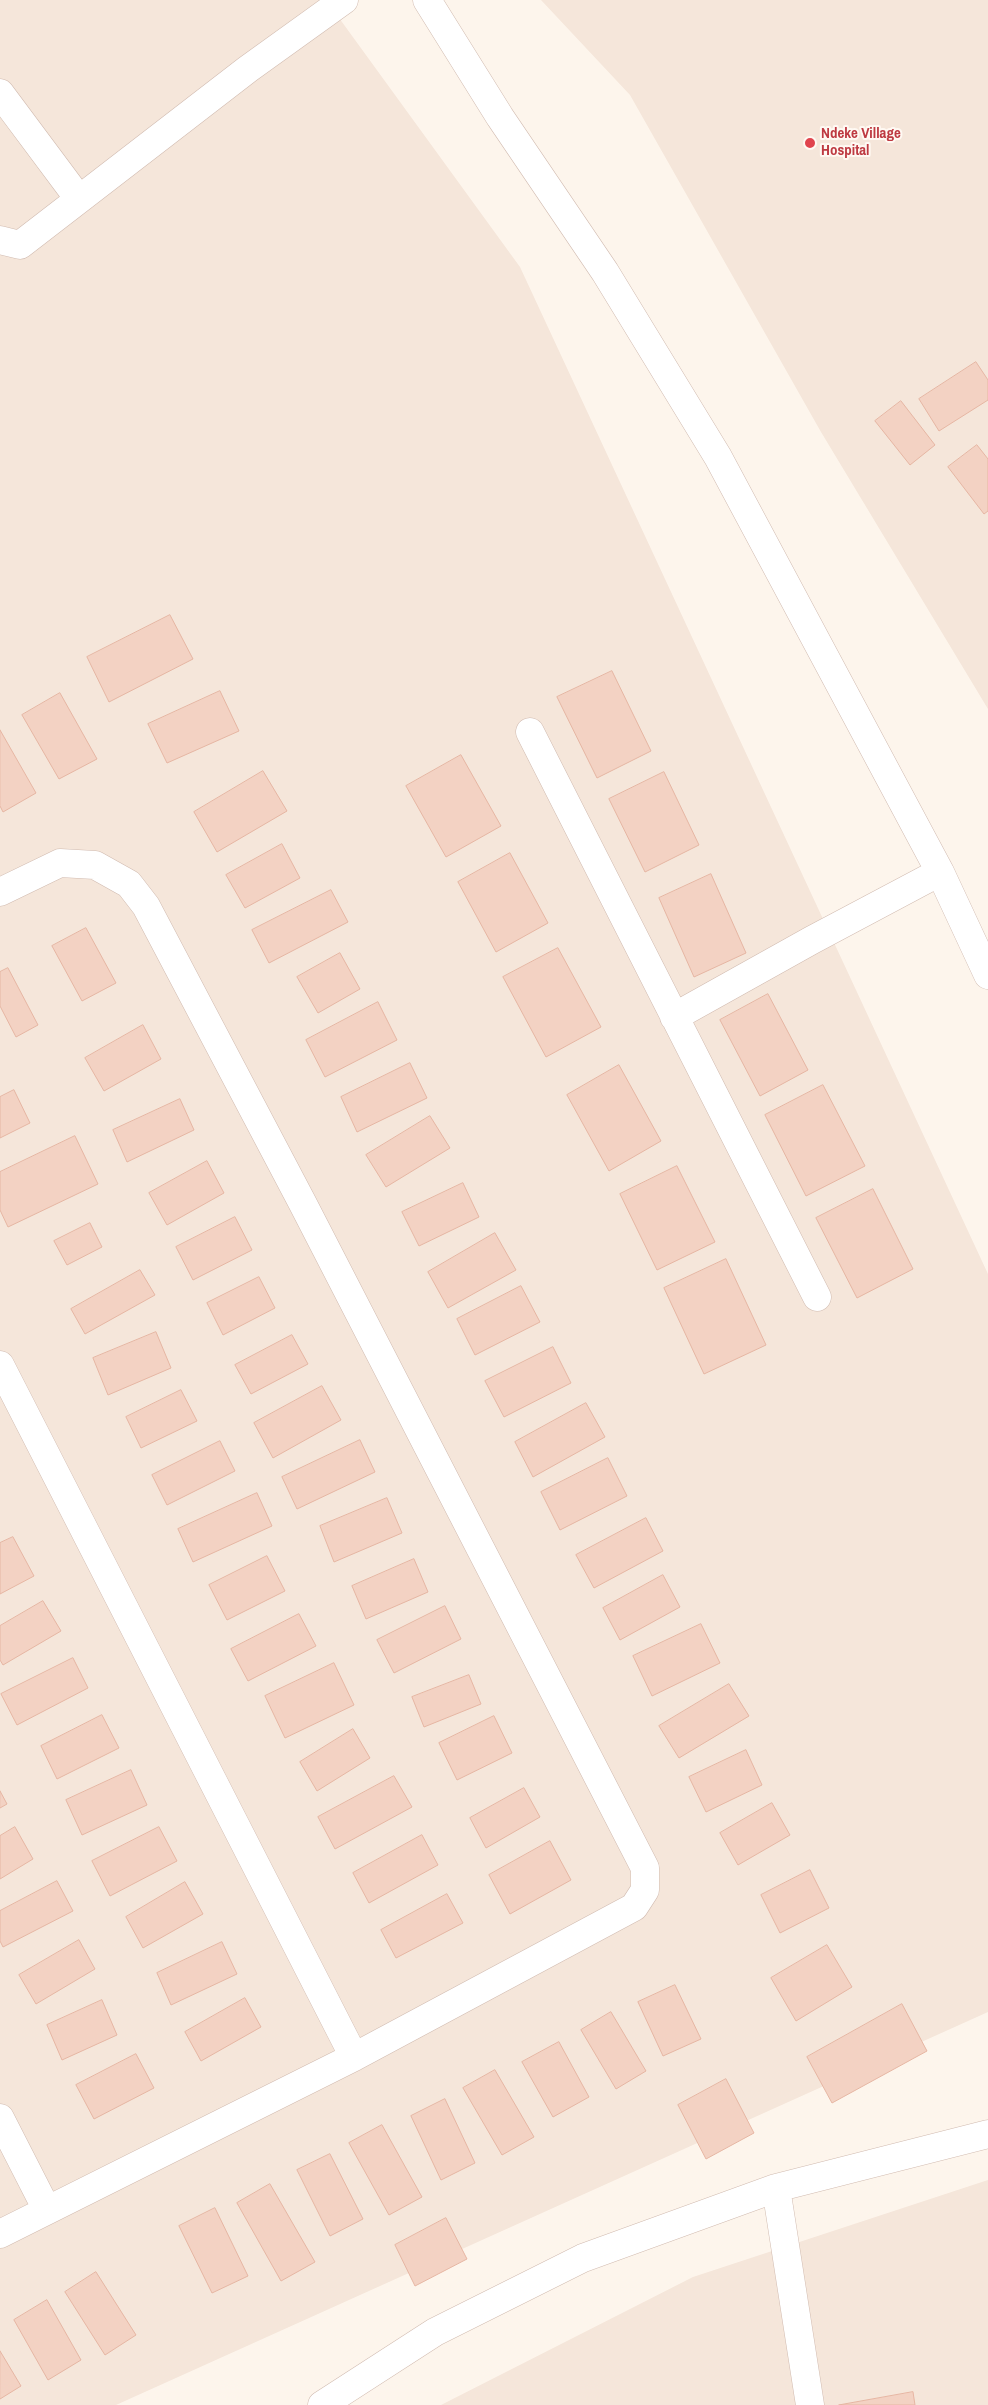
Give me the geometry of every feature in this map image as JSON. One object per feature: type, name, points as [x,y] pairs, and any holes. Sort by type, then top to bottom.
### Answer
[{"type":"street","points":[[0,240],[20,245],[248,68],[344,0]]},
{"type":"street","points":[[427,0],[500,117],[605,272],[718,458],[940,872],[988,975]]},
{"type":"street","points":[[0,93],[79,199]]},
{"type":"street","points":[[530,732],[817,1297]]},
{"type":"street","points":[[0,892],[60,863],[94,864],[129,884],[146,906],[303,1204],[645,1868],[646,1890],[634,1908],[354,2058],[0,2234]]},
{"type":"street","points":[[674,1017],[812,940],[940,872]]},
{"type":"street","points":[[0,1365],[354,2058]]},
{"type":"street","points":[[0,2118],[47,2210]]},
{"type":"street","points":[[322,2405],[435,2332],[583,2258],[776,2188],[988,2134]]},
{"type":"street","points":[[776,2188],[810,2405]]},
{"type":"shaded area","points":[[0,0],[326,0],[520,267],[988,1274],[988,2012],[116,2405],[0,2405]]},
{"type":"shaded area","points":[[541,0],[988,0],[988,709],[821,432],[630,95]]},
{"type":"shaded area","points":[[988,2180],[988,2405],[441,2405],[693,2277]]},
{"type":"building","points":[[976,362],[988,380],[988,400],[939,431],[919,399]]},
{"type":"building","points":[[901,401],[935,445],[910,465],[875,421]]},
{"type":"building","points":[[977,445],[988,459],[988,511],[984,514],[948,467]]},
{"type":"building","points":[[170,615],[193,659],[109,702],[87,657]]},
{"type":"building","points":[[612,671],[651,751],[597,778],[557,697]]},
{"type":"building","points":[[220,691],[239,731],[167,763],[148,724]]},
{"type":"building","points":[[60,693],[97,759],[59,779],[22,715]]},
{"type":"building","points":[[0,730],[36,793],[3,812],[0,806]]},
{"type":"building","points":[[461,755],[501,826],[446,857],[406,786]]},
{"type":"building","points":[[263,771],[287,811],[217,852],[194,812]]},
{"type":"building","points":[[664,772],[699,845],[645,872],[609,799]]},
{"type":"building","points":[[282,844],[300,878],[245,908],[226,875]]},
{"type":"building","points":[[510,853],[548,923],[496,952],[458,882]]},
{"type":"building","points":[[711,874],[746,953],[694,977],[659,898]]},
{"type":"building","points":[[331,890],[348,922],[269,963],[252,930]]},
{"type":"building","points":[[86,928],[116,983],[82,1001],[52,946]]},
{"type":"building","points":[[558,948],[601,1027],[546,1057],[503,977]]},
{"type":"building","points":[[340,953],[360,989],[318,1013],[297,977]]},
{"type":"building","points":[[8,968],[38,1025],[16,1037],[0,1006],[0,972]]},
{"type":"building","points":[[768,994],[808,1070],[760,1096],[720,1020]]},
{"type":"building","points":[[378,1002],[397,1040],[325,1077],[306,1040]]},
{"type":"building","points":[[143,1025],[161,1059],[104,1091],[85,1058]]},
{"type":"building","points":[[410,1063],[427,1098],[357,1132],[341,1097]]},
{"type":"building","points":[[619,1065],[661,1141],[609,1171],[567,1095]]},
{"type":"building","points":[[823,1085],[865,1166],[806,1196],[765,1115]]},
{"type":"building","points":[[14,1090],[30,1123],[0,1138],[0,1097]]},
{"type":"building","points":[[180,1099],[194,1130],[127,1162],[113,1130]]},
{"type":"building","points":[[430,1116],[450,1148],[386,1187],[366,1155]]},
{"type":"building","points":[[75,1136],[98,1184],[8,1227],[0,1210],[0,1172]]},
{"type":"building","points":[[207,1161],[224,1193],[167,1225],[149,1193]]},
{"type":"building","points":[[677,1166],[715,1242],[657,1270],[620,1194]]},
{"type":"building","points":[[463,1183],[479,1217],[419,1246],[402,1212]]},
{"type":"building","points":[[873,1189],[913,1269],[857,1298],[816,1218]]},
{"type":"building","points":[[235,1217],[252,1250],[193,1280],[176,1247]]},
{"type":"building","points":[[90,1223],[102,1247],[67,1265],[54,1241]]},
{"type":"building","points":[[495,1233],[516,1270],[448,1308],[428,1272]]},
{"type":"building","points":[[726,1259],[766,1345],[704,1374],[664,1288]]},
{"type":"building","points":[[140,1270],[155,1295],[85,1334],[71,1309]]},
{"type":"building","points":[[259,1277],[275,1308],[223,1335],[207,1303]]},
{"type":"building","points":[[521,1286],[540,1322],[475,1355],[457,1319]]},
{"type":"building","points":[[156,1332],[171,1368],[108,1395],[93,1358]]},
{"type":"building","points":[[292,1335],[308,1364],[251,1394],[235,1365]]},
{"type":"building","points":[[553,1347],[571,1383],[504,1417],[485,1381]]},
{"type":"building","points":[[322,1386],[341,1420],[273,1458],[254,1423]]},
{"type":"building","points":[[181,1390],[197,1421],[141,1448],[126,1417]]},
{"type":"building","points":[[586,1403],[605,1437],[533,1477],[515,1442]]},
{"type":"building","points":[[360,1440],[375,1472],[297,1509],[282,1477]]},
{"type":"building","points":[[220,1441],[235,1471],[167,1505],[152,1475]]},
{"type":"building","points":[[608,1458],[627,1496],[560,1530],[541,1492]]},
{"type":"building","points":[[257,1493],[272,1526],[193,1562],[178,1529]]},
{"type":"building","points":[[387,1498],[402,1533],[334,1562],[320,1526]]},
{"type":"building","points":[[646,1518],[663,1551],[594,1588],[576,1555]]},
{"type":"building","points":[[13,1537],[34,1576],[0,1594],[0,1543]]},
{"type":"building","points":[[267,1556],[285,1591],[227,1620],[209,1585]]},
{"type":"building","points":[[414,1559],[428,1592],[366,1619],[352,1586]]},
{"type":"building","points":[[663,1575],[680,1607],[620,1640],[603,1608]]},
{"type":"building","points":[[43,1601],[61,1631],[3,1665],[0,1660],[0,1626]]},
{"type":"building","points":[[445,1606],[461,1639],[394,1673],[377,1640]]},
{"type":"building","points":[[299,1614],[316,1646],[248,1681],[231,1649]]},
{"type":"building","points":[[701,1624],[720,1663],[652,1696],[633,1656]]},
{"type":"building","points":[[73,1658],[88,1688],[17,1725],[1,1694]]},
{"type":"building","points":[[334,1663],[354,1705],[285,1738],[265,1696]]},
{"type":"building","points":[[469,1675],[481,1704],[424,1727],[412,1697]]},
{"type":"building","points":[[729,1684],[749,1716],[679,1758],[659,1726]]},
{"type":"building","points":[[102,1715],[119,1748],[57,1779],[41,1746]]},
{"type":"building","points":[[494,1716],[512,1753],[457,1780],[439,1743]]},
{"type":"building","points":[[353,1729],[370,1758],[317,1791],[300,1762]]},
{"type":"building","points":[[746,1750],[762,1785],[706,1812],[689,1777]]},
{"type":"building","points":[[131,1770],[147,1805],[82,1835],[66,1800]]},
{"type":"building","points":[[394,1776],[412,1807],[335,1849],[318,1817]]},
{"type":"building","points":[[524,1788],[540,1817],[486,1848],[470,1818]]},
{"type":"building","points":[[0,1791],[7,1804],[0,1808]]},
{"type":"building","points":[[772,1803],[790,1835],[738,1865],[720,1833]]},
{"type":"building","points":[[15,1827],[33,1859],[0,1879],[0,1836]]},
{"type":"building","points":[[159,1827],[177,1861],[110,1896],[92,1861]]},
{"type":"building","points":[[422,1835],[438,1865],[369,1903],[353,1873]]},
{"type":"building","points":[[550,1841],[571,1880],[510,1914],[489,1875]]},
{"type":"building","points":[[810,1870],[829,1908],[780,1933],[761,1895]]},
{"type":"building","points":[[57,1881],[73,1911],[3,1947],[0,1941],[0,1911]]},
{"type":"building","points":[[185,1882],[203,1914],[143,1948],[126,1917]]},
{"type":"building","points":[[447,1894],[463,1923],[396,1958],[381,1930]]},
{"type":"building","points":[[79,1940],[95,1969],[36,2004],[19,1975]]},
{"type":"building","points":[[222,1942],[237,1974],[171,2005],[157,1973]]},
{"type":"building","points":[[827,1945],[852,1987],[796,2021],[771,1978]]},
{"type":"building","points":[[675,1985],[701,2039],[663,2056],[638,2002]]},
{"type":"building","points":[[245,1998],[261,2027],[201,2061],[185,2032]]},
{"type":"building","points":[[102,2000],[117,2035],[62,2060],[47,2025]]},
{"type":"building","points":[[902,2004],[927,2051],[832,2103],[807,2057]]},
{"type":"building","points":[[611,2012],[646,2071],[616,2089],[581,2030]]},
{"type":"building","points":[[559,2042],[589,2097],[553,2117],[522,2062]]},
{"type":"building","points":[[136,2054],[154,2088],[94,2119],[76,2085]]},
{"type":"building","points":[[495,2070],[534,2137],[502,2155],[463,2088]]},
{"type":"building","points":[[726,2079],[754,2133],[706,2159],[678,2105]]},
{"type":"building","points":[[445,2099],[475,2163],[441,2180],[411,2116]]},
{"type":"building","points":[[382,2125],[422,2197],[389,2215],[349,2143]]},
{"type":"building","points":[[330,2154],[363,2219],[330,2236],[297,2170]]},
{"type":"building","points":[[270,2184],[315,2262],[281,2281],[237,2203]]},
{"type":"building","points":[[215,2208],[248,2276],[212,2293],[179,2226]]},
{"type":"building","points":[[446,2218],[467,2259],[415,2286],[395,2245]]},
{"type":"building","points":[[96,2272],[136,2335],[105,2355],[65,2292]]},
{"type":"building","points":[[47,2300],[81,2360],[48,2380],[14,2320]]},
{"type":"building","points":[[0,2351],[21,2386],[0,2399]]},
{"type":"building","points":[[913,2392],[915,2405],[839,2405]]},
{"type":"place","name":"Ndeke Village Hospital","points":[[810,143]]}]
